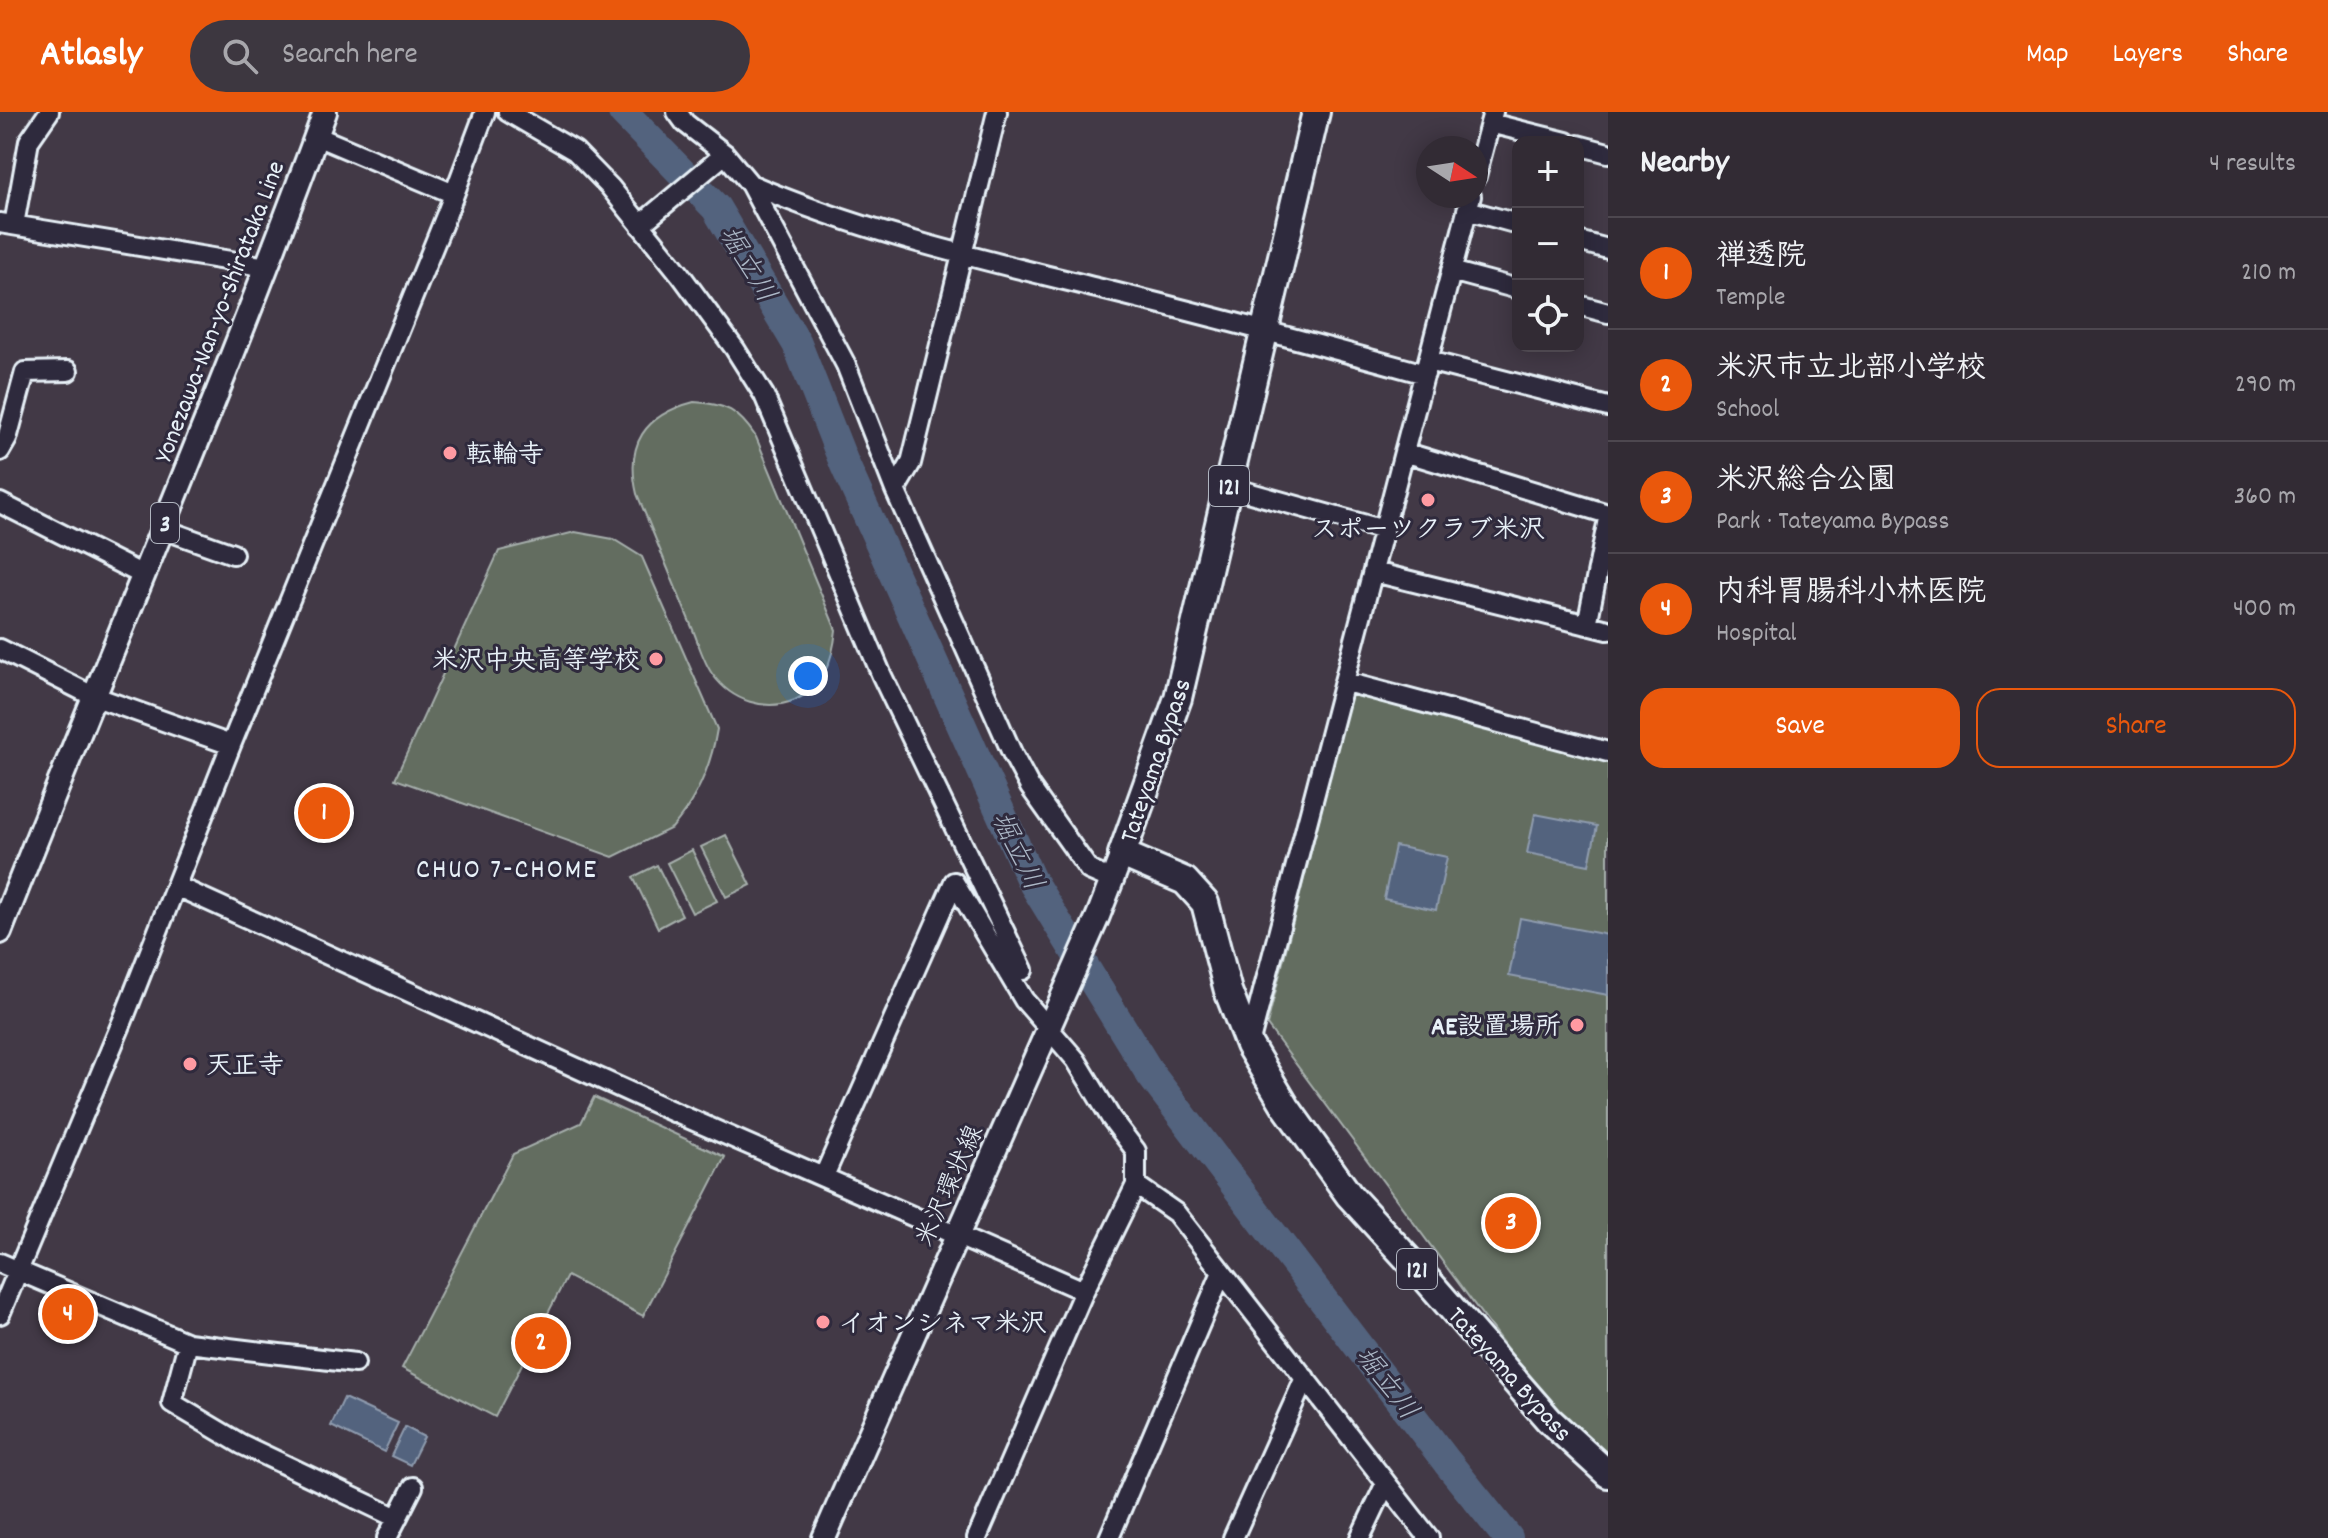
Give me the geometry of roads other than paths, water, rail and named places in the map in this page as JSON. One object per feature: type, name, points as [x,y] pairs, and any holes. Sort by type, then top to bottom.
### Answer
[{"type":"highway","name":"Tateyama Bypass","points":[[1316,112],[1178,698],[1122,854],[1185,881],[1205,903],[1228,991],[1249,1045],[1286,1107],[1349,1195],[1549,1420],[1608,1474]]},
{"type":"main road","name":"Yonezawa-Nan-yo-Shirataka Line","points":[[0,932],[267,267],[325,112]]},
{"type":"main road","name":"米沢環状線","points":[[824,1538],[1098,916],[1122,854]]},
{"type":"street","points":[[49,112],[29,141],[7,224],[267,267]]},
{"type":"street","points":[[0,1314],[8,1267],[123,1020],[485,112]]},
{"type":"street","points":[[508,112],[575,151],[610,187],[735,349],[764,395],[882,676],[1023,970]]},
{"type":"street","points":[[677,112],[750,184],[806,209],[961,255],[1426,368],[1608,407]]},
{"type":"street","points":[[895,490],[911,463],[997,112]]},
{"type":"street","points":[[1491,117],[1548,136]]},
{"type":"street","points":[[316,136],[454,194]]},
{"type":"street","points":[[1584,147],[1608,153]]},
{"type":"street","points":[[640,225],[722,157]]},
{"type":"street","points":[[750,184],[761,210],[846,365],[895,490],[1013,755],[1030,787],[1089,870],[1112,880]]},
{"type":"street","points":[[1249,1045],[1468,208]]},
{"type":"street","points":[[1481,208],[1512,221]]},
{"type":"street","points":[[1584,243],[1608,249]]},
{"type":"street","points":[[1451,271],[1512,287]]},
{"type":"street","points":[[1584,307],[1608,313]]},
{"type":"street","points":[[2,442],[25,372],[68,371]]},
{"type":"street","points":[[1404,452],[1608,516],[1587,625]]},
{"type":"street","points":[[1229,487],[1384,530]]},
{"type":"street","points":[[0,503],[143,575]]},
{"type":"street","points":[[163,529],[233,554]]},
{"type":"street","points":[[1374,572],[1608,630]]},
{"type":"street","points":[[0,649],[93,696],[231,745]]},
{"type":"street","points":[[1346,682],[1608,752]]},
{"type":"street","points":[[824,1176],[954,882],[1024,1000],[1076,1060],[1111,1118],[1136,1151],[1136,1185],[1084,1291],[977,1538]]},
{"type":"street","points":[[176,886],[667,1109],[1084,1291]]},
{"type":"street","points":[[1136,1185],[1176,1213],[1429,1538]]},
{"type":"street","points":[[8,1267],[188,1343],[355,1363]]},
{"type":"street","points":[[1109,1538],[1222,1272]]},
{"type":"street","points":[[188,1343],[172,1403],[241,1444],[397,1518]]},
{"type":"street","points":[[1233,1538],[1305,1378]]},
{"type":"street","points":[[1360,1538],[1386,1483]]},
{"type":"street","points":[[387,1538],[413,1487]]},
{"type":"water","points":[[1535,814],[1597,826],[1589,865],[1527,853]]},
{"type":"water","points":[[1395,846],[1447,857],[1436,910],[1384,899]]},
{"type":"water","points":[[1520,918],[1608,935],[1608,995],[1509,976]]},
{"type":"water","points":[[344,1398],[398,1423],[384,1452],[331,1426]]},
{"type":"water","points":[[405,1427],[424,1437],[410,1465],[391,1456]]},
{"type":"waterway","name":"堀立川","points":[[623,112],[716,208],[797,344],[844,463],[1030,878],[1151,1075],[1508,1538]]},
{"type":"place","name":"転輪寺","points":[[450,453]]},
{"type":"place","name":"スポーツクラブ米沢","points":[[1428,500]]},
{"type":"place","name":"米沢中央高等学校","points":[[656,659]]},
{"type":"place","name":"禅透院","points":[[324,813]]},
{"type":"place","name":"AE設置場所","points":[[1577,1025]]},
{"type":"place","name":"天正寺","points":[[190,1064]]},
{"type":"place","name":"米沢総合公園","points":[[1511,1223]]},
{"type":"place","name":"内科胃腸科小林医院","points":[[68,1314]]},
{"type":"place","name":"イオンシネマ米沢","points":[[823,1322]]},
{"type":"place","name":"米沢市立北部小学校","points":[[541,1343]]},
{"type":"district","name":"CHUO 7-CHOME","points":[[507,867]]}]
